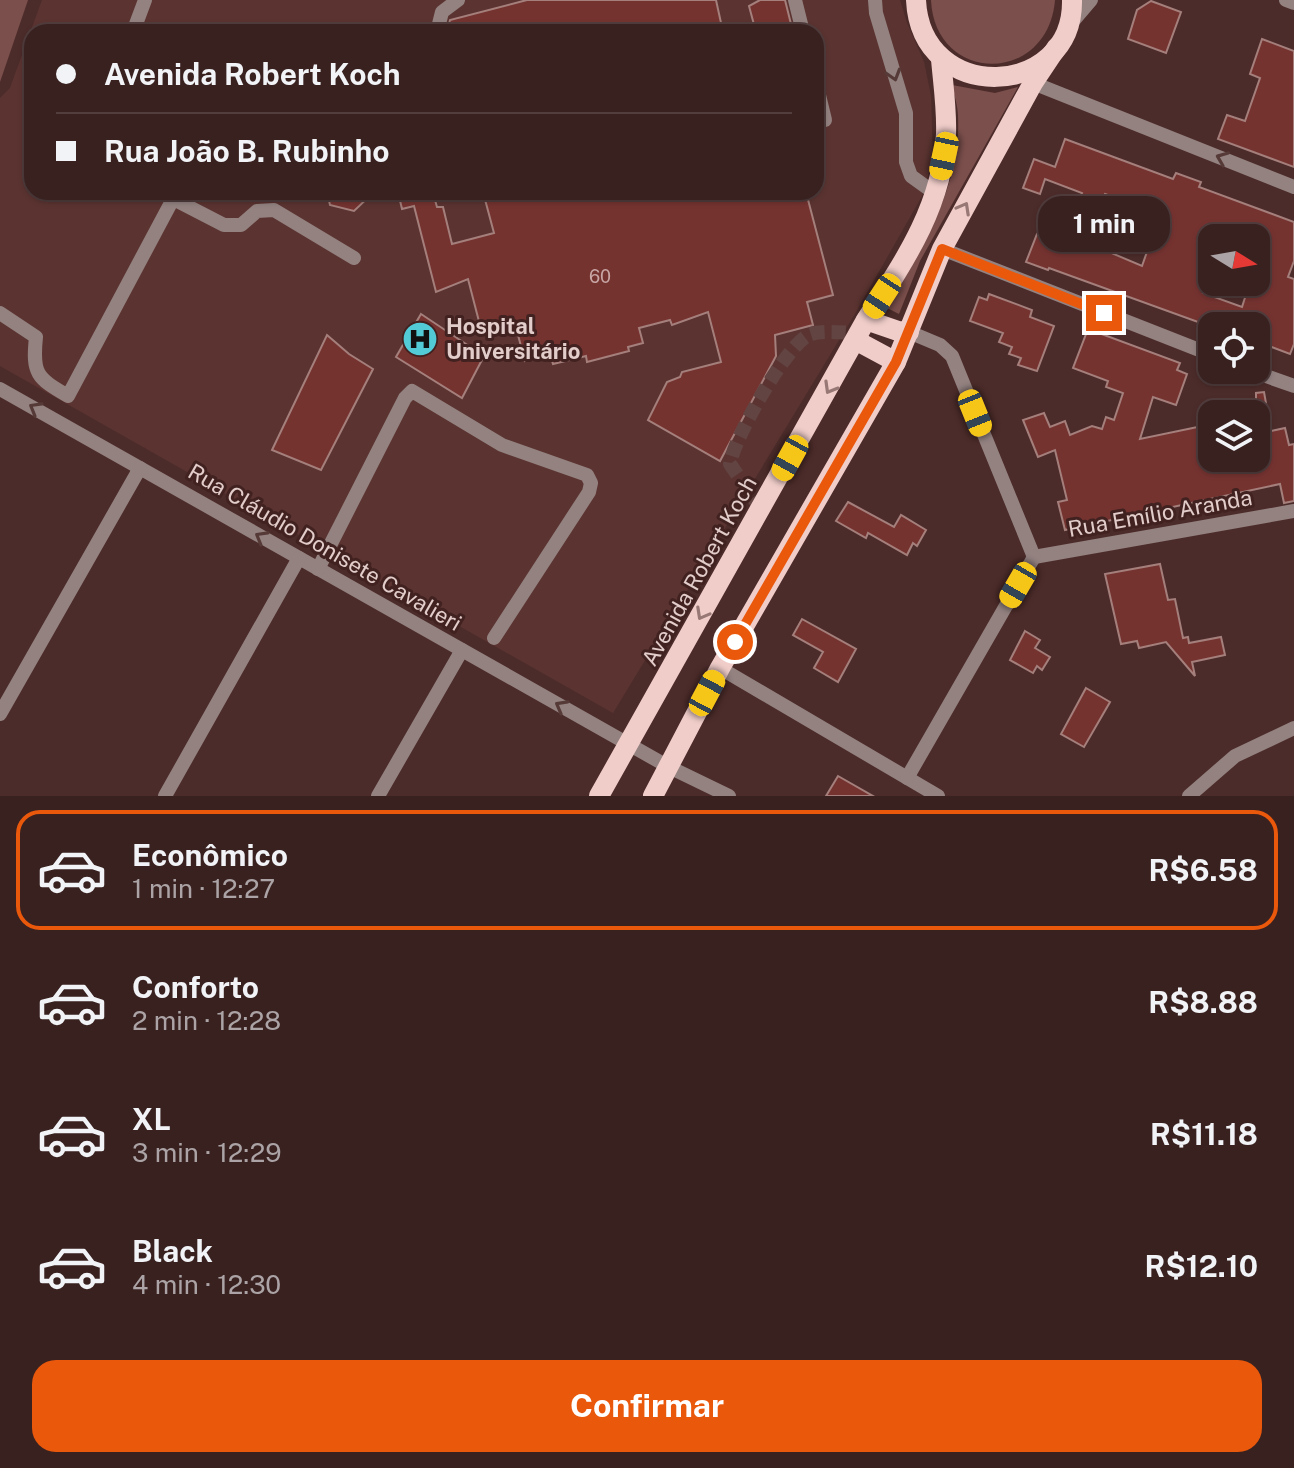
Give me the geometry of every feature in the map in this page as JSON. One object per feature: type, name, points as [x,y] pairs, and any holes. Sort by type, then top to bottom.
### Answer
[{"type":"main road","points":[[916,0],[916,16],[925,40],[941,59],[963,73],[988,79],[1014,76],[1038,65],[1057,47]]},
{"type":"main road","points":[[653,796],[720,668],[896,362],[942,249],[1033,83],[1068,27],[1072,0]]},
{"type":"main road","name":"Avenida Robert Koch","points":[[599,796],[857,341],[866,320],[913,248],[936,194],[944,156],[946,130],[941,59]]},
{"type":"main road","points":[[866,320],[909,332]]},
{"type":"main road","points":[[857,341],[896,362]]},
{"type":"street","points":[[136,24],[145,0]]},
{"type":"street","points":[[439,24],[442,12],[458,0]]},
{"type":"street","points":[[795,0],[801,24]]},
{"type":"street","points":[[875,0],[876,13],[906,113],[906,162],[911,176],[936,194]]},
{"type":"street","points":[[1068,27],[1091,0]]},
{"type":"street","points":[[1286,0],[1294,3]]},
{"type":"street","points":[[1033,83],[1294,187]]},
{"type":"street","points":[[824,116],[825,120]]},
{"type":"street","points":[[0,313],[36,337],[35,370],[43,381],[68,396],[164,200]]},
{"type":"street","points":[[174,200],[224,225],[241,225],[257,211],[274,210],[354,258]]},
{"type":"street","points":[[942,249],[1198,350]]},
{"type":"street","points":[[907,778],[1034,557],[949,351],[909,332]]},
{"type":"street","points":[[1270,377],[1294,386]]},
{"type":"street","name":"Rua Cláudio Donisete Cavalieri","points":[[0,389],[669,767],[729,796]]},
{"type":"street","points":[[318,569],[405,398],[412,391],[502,445],[587,475],[591,483],[589,492],[494,638]]},
{"type":"street","points":[[0,714],[140,468]]},
{"type":"street","name":"Rua Emílio Aranda","points":[[1034,557],[1294,511]]},
{"type":"street","points":[[165,796],[299,558]]},
{"type":"street","points":[[378,796],[462,650]]},
{"type":"street","points":[[720,668],[938,796]]},
{"type":"street","points":[[1189,796],[1235,756],[1294,728]]},
{"type":"shaded area","points":[[0,0],[28,0],[0,82]]},
{"type":"shaded area","name":"Hospital Universitário","points":[[42,0],[900,0],[924,62],[931,96],[933,159],[922,196],[856,312],[613,713],[0,366],[0,98],[10,88],[24,50],[24,200],[824,200],[824,24],[33,24]]},
{"type":"shaded area","points":[[931,0],[1055,0],[1048,28],[1033,48],[1014,60],[992,64],[970,60],[951,48],[937,28]]},
{"type":"shaded area","points":[[952,85],[995,93],[1018,87],[920,261],[899,314],[887,308],[925,240],[953,168],[958,116]]},
{"type":"building","points":[[527,0],[716,0],[721,24],[449,24],[450,20]]},
{"type":"building","points":[[760,0],[785,0],[791,24],[754,24],[749,6]]},
{"type":"building","points":[[1151,1],[1181,12],[1166,53],[1128,39],[1137,10]]},
{"type":"building","points":[[1262,39],[1294,51],[1294,167],[1218,139],[1227,115],[1245,121],[1260,78],[1250,74]]},
{"type":"building","points":[[1065,139],[1173,179],[1176,173],[1201,182],[1199,187],[1294,222],[1294,261],[1288,277],[1294,279],[1294,344],[1290,354],[1270,346],[1270,312],[1198,312],[1198,322],[1026,262],[1037,234],[1064,243],[1082,193],[1045,179],[1040,194],[1023,188],[1034,159],[1055,167]],"holes":[[[1105,194],[1129,203],[1130,200],[1162,209],[1142,266],[1088,243]]]},
{"type":"building","points":[[329,200],[366,200],[354,211],[330,205]]},
{"type":"building","name":"Hospital Universitário","points":[[400,200],[435,200],[437,207],[443,207],[452,244],[494,233],[485,200],[808,200],[833,295],[807,302],[813,325],[775,335],[776,356],[720,461],[648,420],[667,382],[680,377],[682,372],[721,362],[708,312],[672,325],[670,320],[639,328],[643,343],[628,347],[629,351],[587,362],[586,356],[553,364],[550,354],[525,361],[515,324],[482,333],[468,279],[436,292],[414,206],[402,209]]},
{"type":"building","points":[[989,294],[1032,310],[1030,317],[1054,326],[1037,371],[1018,365],[1021,358],[1009,354],[1012,347],[999,342],[1003,333],[970,321],[979,297],[987,300]]},
{"type":"building","points":[[421,314],[484,356],[462,398],[396,357]]},
{"type":"building","points":[[1088,329],[1180,363],[1177,370],[1187,374],[1176,405],[1153,397],[1140,439],[1198,427],[1198,472],[1270,472],[1270,425],[1271,431],[1285,428],[1289,445],[1294,444],[1294,501],[1284,503],[1280,484],[1065,530],[1058,502],[1067,500],[1055,450],[1038,457],[1023,420],[1044,413],[1050,427],[1065,421],[1070,435],[1092,426],[1102,429],[1106,417],[1114,420],[1123,393],[1106,387],[1108,381],[1073,368]]},
{"type":"building","points":[[327,335],[373,369],[321,470],[272,450]]},
{"type":"building","points":[[1264,392],[1265,400],[1256,400],[1256,393]]},
{"type":"building","points":[[848,502],[894,527],[901,515],[926,530],[917,546],[913,543],[907,555],[868,533],[866,538],[836,521]]},
{"type":"building","points":[[1160,564],[1168,600],[1175,599],[1183,638],[1188,637],[1189,643],[1221,637],[1225,655],[1192,662],[1195,676],[1166,642],[1139,648],[1137,641],[1121,644],[1105,574]]},
{"type":"building","points":[[802,619],[856,649],[838,682],[814,668],[823,652],[793,635]]},
{"type":"building","points":[[1025,631],[1040,640],[1035,648],[1050,657],[1042,670],[1037,666],[1033,673],[1010,660]]},
{"type":"building","points":[[1086,688],[1110,702],[1084,747],[1061,734]]},
{"type":"building","points":[[838,776],[873,796],[826,796]]},
{"type":"tunnel","points":[[761,509],[730,464],[751,414],[776,372],[801,341],[817,333],[860,333]]},
{"type":"place","name":"Hospital Universitário","points":[[420,339]]},
{"type":"route","points":[[735,642],[896,362],[942,249],[1104,313]]}]
